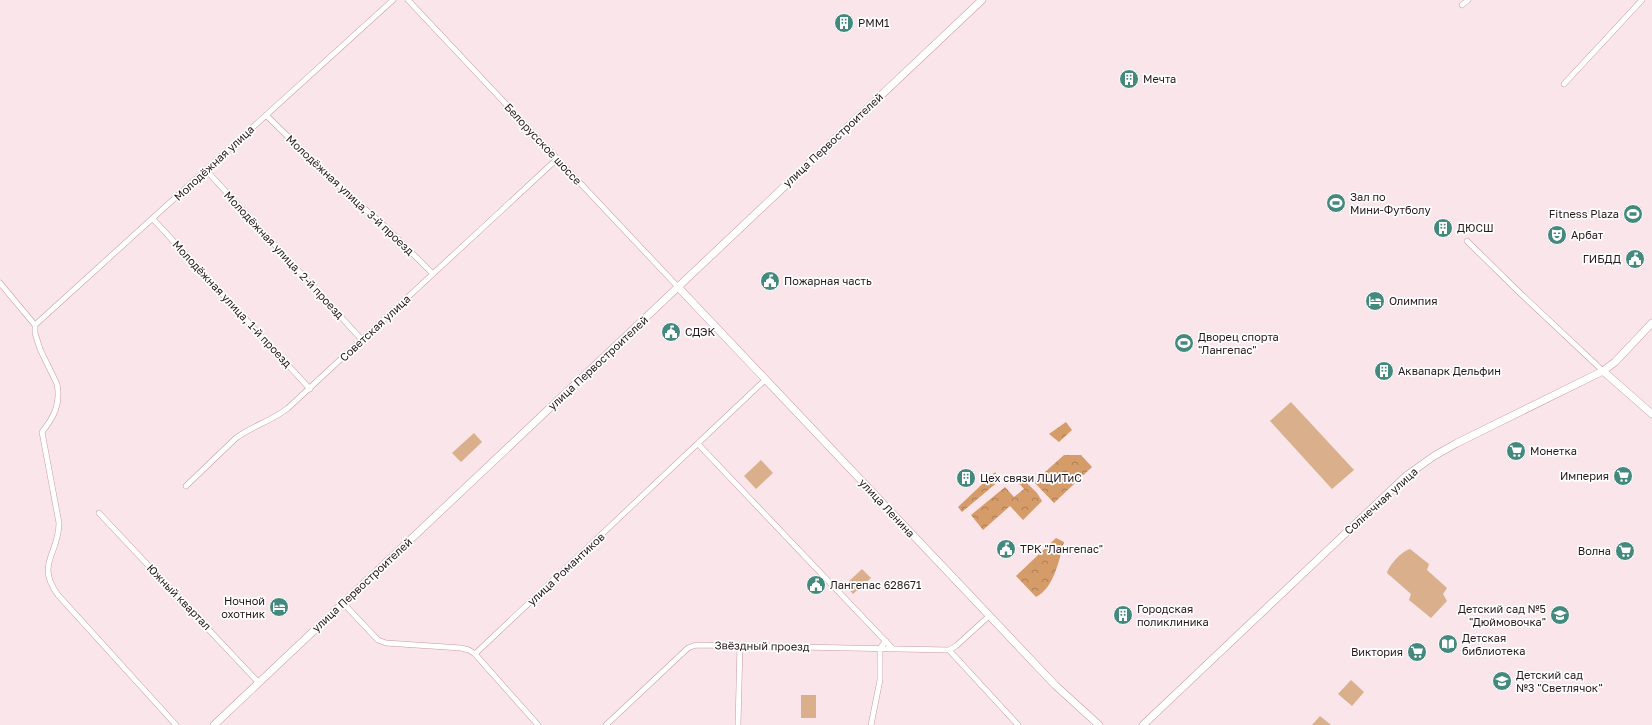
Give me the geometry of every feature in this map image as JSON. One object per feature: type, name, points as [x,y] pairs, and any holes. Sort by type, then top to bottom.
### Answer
[{"type":"street","name":"Молодёжная улица","points":[[35,325],[154,219],[393,0]]},
{"type":"street","name":"Белорусское шоссе","points":[[408,0],[678,287]]},
{"type":"street","name":"улица Первостроителей","points":[[214,725],[982,0]]},
{"type":"street","points":[[1462,6],[1468,0]]},
{"type":"street","points":[[1564,84],[1642,0]]},
{"type":"street","name":"Молодёжная улица, 3-й проезд","points":[[266,115],[329,177],[390,231],[433,274]]},
{"type":"street","name":"Советская улица","points":[[186,486],[236,438],[248,430],[282,413],[310,389],[557,159]]},
{"type":"street","name":"Молодёжная улица, 2-й проезд","points":[[206,170],[363,341]]},
{"type":"street","name":"Молодёжная улица, 1-й проезд","points":[[154,219],[310,389]]},
{"type":"street","points":[[1467,241],[1603,371],[1652,414]]},
{"type":"street","points":[[0,283],[35,325],[37,340],[57,384],[59,392],[56,412],[42,432],[59,523],[57,538],[49,557],[48,578],[58,595],[176,725]]},
{"type":"street","name":"улица Ленина","points":[[678,287],[1055,685],[1099,725]]},
{"type":"street","name":"Солнечная улица","points":[[1143,725],[1393,487],[1411,472],[1434,456],[1457,443],[1603,371],[1615,362],[1652,323]]},
{"type":"street","name":"улица Романтиков","points":[[475,654],[766,379]]},
{"type":"street","points":[[698,444],[893,649]]},
{"type":"street","name":"Южный квартал","points":[[98,513],[258,682]]},
{"type":"street","points":[[343,603],[378,640],[386,643],[461,648],[469,650],[475,654],[538,725]]},
{"type":"street","points":[[989,616],[956,646],[949,650],[1018,725]]},
{"type":"street","points":[[871,725],[880,680],[880,648],[886,641]]},
{"type":"street","name":"Звёздный проезд","points":[[606,725],[688,648],[696,645],[949,650]]},
{"type":"street","points":[[738,725],[740,645]]},
{"type":"green space","points":[[1066,422],[1072,430],[1059,442],[1049,434]]},
{"type":"green space","points":[[1064,455],[1081,455],[1092,467],[1054,503],[1034,482]]},
{"type":"green space","points":[[995,472],[1000,480],[962,512],[958,507]]},
{"type":"green space","points":[[1023,479],[1037,493],[1042,501],[1023,520],[1010,506],[983,530],[971,515],[1005,487],[1014,497],[1024,489],[1016,480]]},
{"type":"green space","points":[[1056,538],[1064,542],[1058,565],[1047,587],[1036,597],[1016,576]]},
{"type":"shaded area","points":[[1291,402],[1354,470],[1332,489],[1270,421]]},
{"type":"shaded area","points":[[474,433],[482,442],[461,462],[452,453]]},
{"type":"shaded area","points":[[761,460],[773,473],[756,489],[744,476]]},
{"type":"shaded area","points":[[1410,549],[1429,564],[1427,570],[1447,588],[1443,594],[1447,601],[1431,618],[1409,600],[1411,594],[1387,573],[1390,566],[1396,559],[1403,552]]},
{"type":"shaded area","points":[[862,569],[871,578],[853,594],[845,585]]},
{"type":"shaded area","points":[[1351,680],[1364,692],[1352,706],[1338,694]]},
{"type":"shaded area","points":[[801,695],[816,695],[816,718],[801,718]]},
{"type":"shaded area","points":[[1320,716],[1331,725],[1312,725]]},
{"type":"place","name":"РММ1","points":[[844,23]]},
{"type":"place","name":"Мечта","points":[[1129,79]]},
{"type":"place","name":"Зал по Мини-Футболу","points":[[1336,203]]},
{"type":"place","name":"Fitness Plaza","points":[[1633,214]]},
{"type":"place","name":"ДЮСШ","points":[[1443,228]]},
{"type":"place","name":"Арбат","points":[[1557,235]]},
{"type":"place","name":"ГИБДД","points":[[1635,259]]},
{"type":"place","name":"Пожарная часть","points":[[770,281]]},
{"type":"place","name":"Олимпия","points":[[1375,301]]},
{"type":"place","name":"СДЭК","points":[[671,332]]},
{"type":"place","name":"Дворец спорта \"Лангепас\"","points":[[1184,343]]},
{"type":"place","name":"Аквапарк Дельфин","points":[[1384,371]]},
{"type":"place","name":"Монетка","points":[[1516,451]]},
{"type":"place","name":"Империя","points":[[1623,476]]},
{"type":"place","name":"Цех связи ЛЦИТиС","points":[[966,478]]},
{"type":"place","name":"ТРК \"Лангепас\"","points":[[1006,549]]},
{"type":"place","name":"Волна","points":[[1625,551]]},
{"type":"place","name":"Лангепас 628671","points":[[816,585]]},
{"type":"place","name":"Ночной охотник","points":[[279,607]]},
{"type":"place","name":"Городская поликлиника","points":[[1123,615]]},
{"type":"place","name":"Детский сад №5 \"Дюймовочка\"","points":[[1560,615]]},
{"type":"place","name":"Детская библиотека","points":[[1448,644]]},
{"type":"place","name":"Виктория","points":[[1417,652]]},
{"type":"place","name":"Детский сад №3 \"Светлячок\"","points":[[1502,681]]}]
